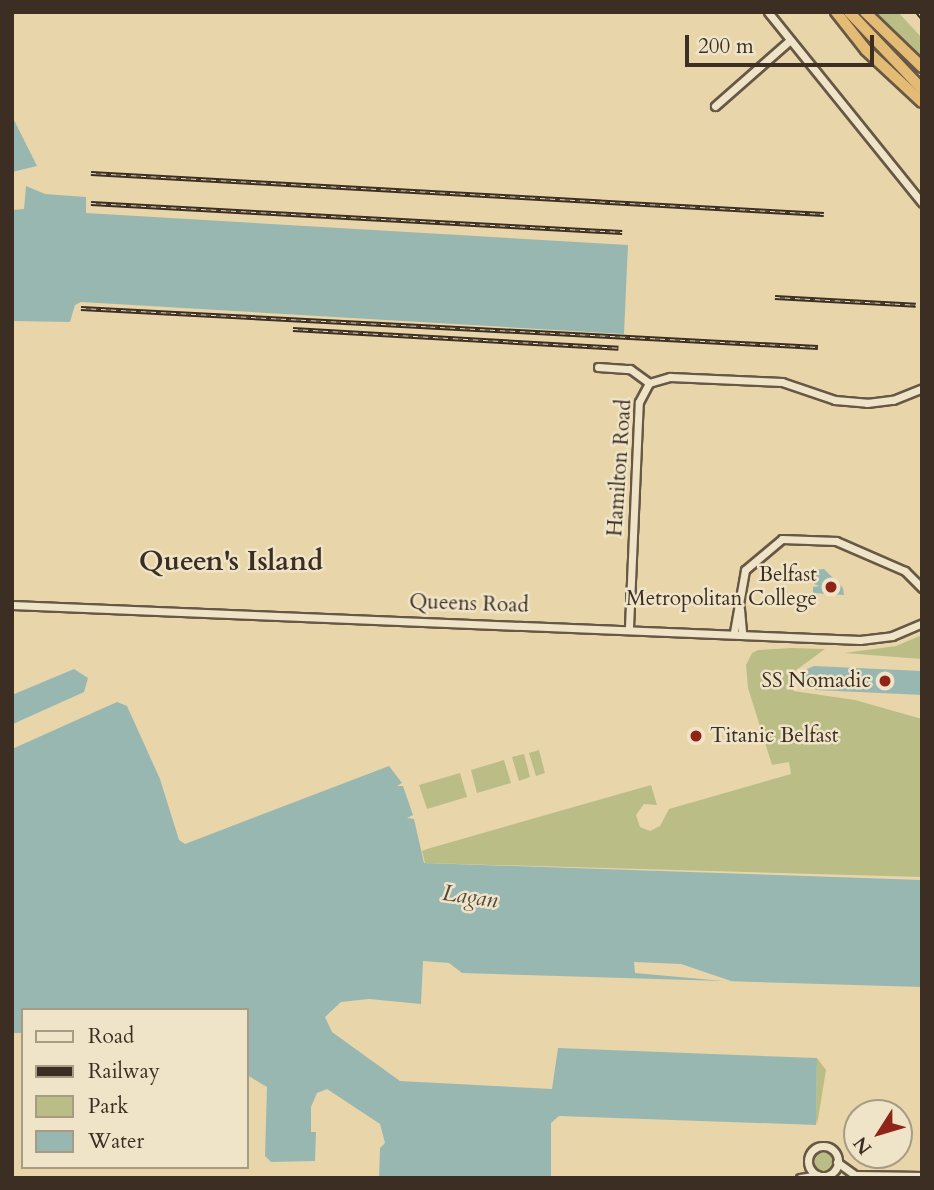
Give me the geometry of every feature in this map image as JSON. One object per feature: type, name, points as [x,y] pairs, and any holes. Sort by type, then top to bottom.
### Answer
[{"type":"highway","points":[[836,12],[882,66],[922,102]]},
{"type":"highway","points":[[849,12],[922,89]]},
{"type":"highway","points":[[865,12],[922,67]]},
{"type":"street","points":[[768,12],[922,203]]},
{"type":"street","points":[[715,106],[790,40]]},
{"type":"street","points":[[598,367],[630,369],[649,383]]},
{"type":"street","name":"Hamilton Road","points":[[629,627],[637,417],[643,389],[649,383],[670,377],[782,382],[835,400],[867,403],[893,400],[922,388]]},
{"type":"street","points":[[738,632],[741,584],[745,570],[776,541],[829,540],[905,570],[922,588]]},
{"type":"street","name":"Queens Road","points":[[12,605],[629,627],[860,640],[892,636],[922,622]]},
{"type":"street","points":[[798,1178],[808,1164],[811,1151],[822,1146],[833,1151],[837,1161],[855,1175],[922,1176]]},
{"type":"street","points":[[798,1178],[831,1176],[837,1161]]},
{"type":"street","points":[[808,1164],[818,1175]]},
{"type":"green space","points":[[876,12],[898,12],[922,38],[922,57]]},
{"type":"green space","points":[[922,635],[922,659],[844,653],[896,646]]},
{"type":"green space","points":[[825,649],[795,671],[793,691],[855,700],[922,719],[922,877],[425,863],[422,851],[427,849],[651,785],[657,805],[644,804],[636,815],[640,827],[650,831],[660,826],[669,809],[791,774],[789,762],[772,765],[748,688],[746,665],[752,653],[758,650]]},
{"type":"green space","points":[[539,750],[545,773],[536,776],[529,753]]},
{"type":"green space","points":[[524,754],[530,777],[519,781],[512,757]]},
{"type":"green space","points":[[504,760],[511,783],[477,793],[471,770]]},
{"type":"green space","points":[[460,773],[467,797],[427,809],[419,785]]},
{"type":"green space","points":[[817,1058],[826,1070],[817,1125],[816,1118]]},
{"type":"green space","points":[[819,1151],[827,1151],[833,1161],[827,1171],[819,1171],[813,1165],[813,1157]]},
{"type":"water","points":[[12,116],[37,166],[12,172]]},
{"type":"water","points":[[26,186],[45,194],[86,197],[86,213],[628,245],[624,334],[81,302],[75,305],[70,322],[12,321],[12,210],[24,209]]},
{"type":"water","points":[[824,569],[843,588],[844,595],[813,593],[813,587],[820,586],[814,584],[812,570]]},
{"type":"water","points":[[814,666],[922,671],[922,695],[816,690],[804,679],[807,669]]},
{"type":"water","points":[[74,669],[88,678],[84,692],[13,724],[12,695]]},
{"type":"water","name":"Lagan","points":[[117,702],[127,706],[160,779],[179,840],[185,844],[389,766],[402,783],[397,786],[403,786],[413,815],[407,818],[414,819],[424,863],[922,880],[922,987],[462,973],[449,963],[423,961],[421,1004],[369,999],[341,1002],[325,1017],[332,1032],[400,1081],[552,1089],[558,1048],[817,1058],[816,1125],[559,1116],[551,1123],[551,1178],[379,1178],[380,1148],[385,1143],[380,1124],[327,1089],[317,1093],[311,1107],[311,1132],[316,1132],[315,1161],[271,1162],[265,1156],[267,1087],[248,1076],[248,1008],[21,1008],[21,1033],[12,1033],[12,749]]},
{"type":"pier","points":[[634,962],[681,964],[734,982],[635,973]]},
{"type":"railway","points":[[918,12],[922,17]]},
{"type":"railway","points":[[91,173],[824,214]]},
{"type":"railway","points":[[91,203],[622,232]]},
{"type":"railway","points":[[775,297],[916,305]]},
{"type":"railway","points":[[81,308],[818,347]]},
{"type":"railway","points":[[293,329],[618,348]]},
{"type":"place","name":"Belfast Metropolitan College","points":[[831,587]]},
{"type":"place","name":"SS Nomadic","points":[[885,681]]},
{"type":"place","name":"Titanic Belfast","points":[[696,736]]},
{"type":"district","name":"Queen's Island","points":[[231,561]]}]
